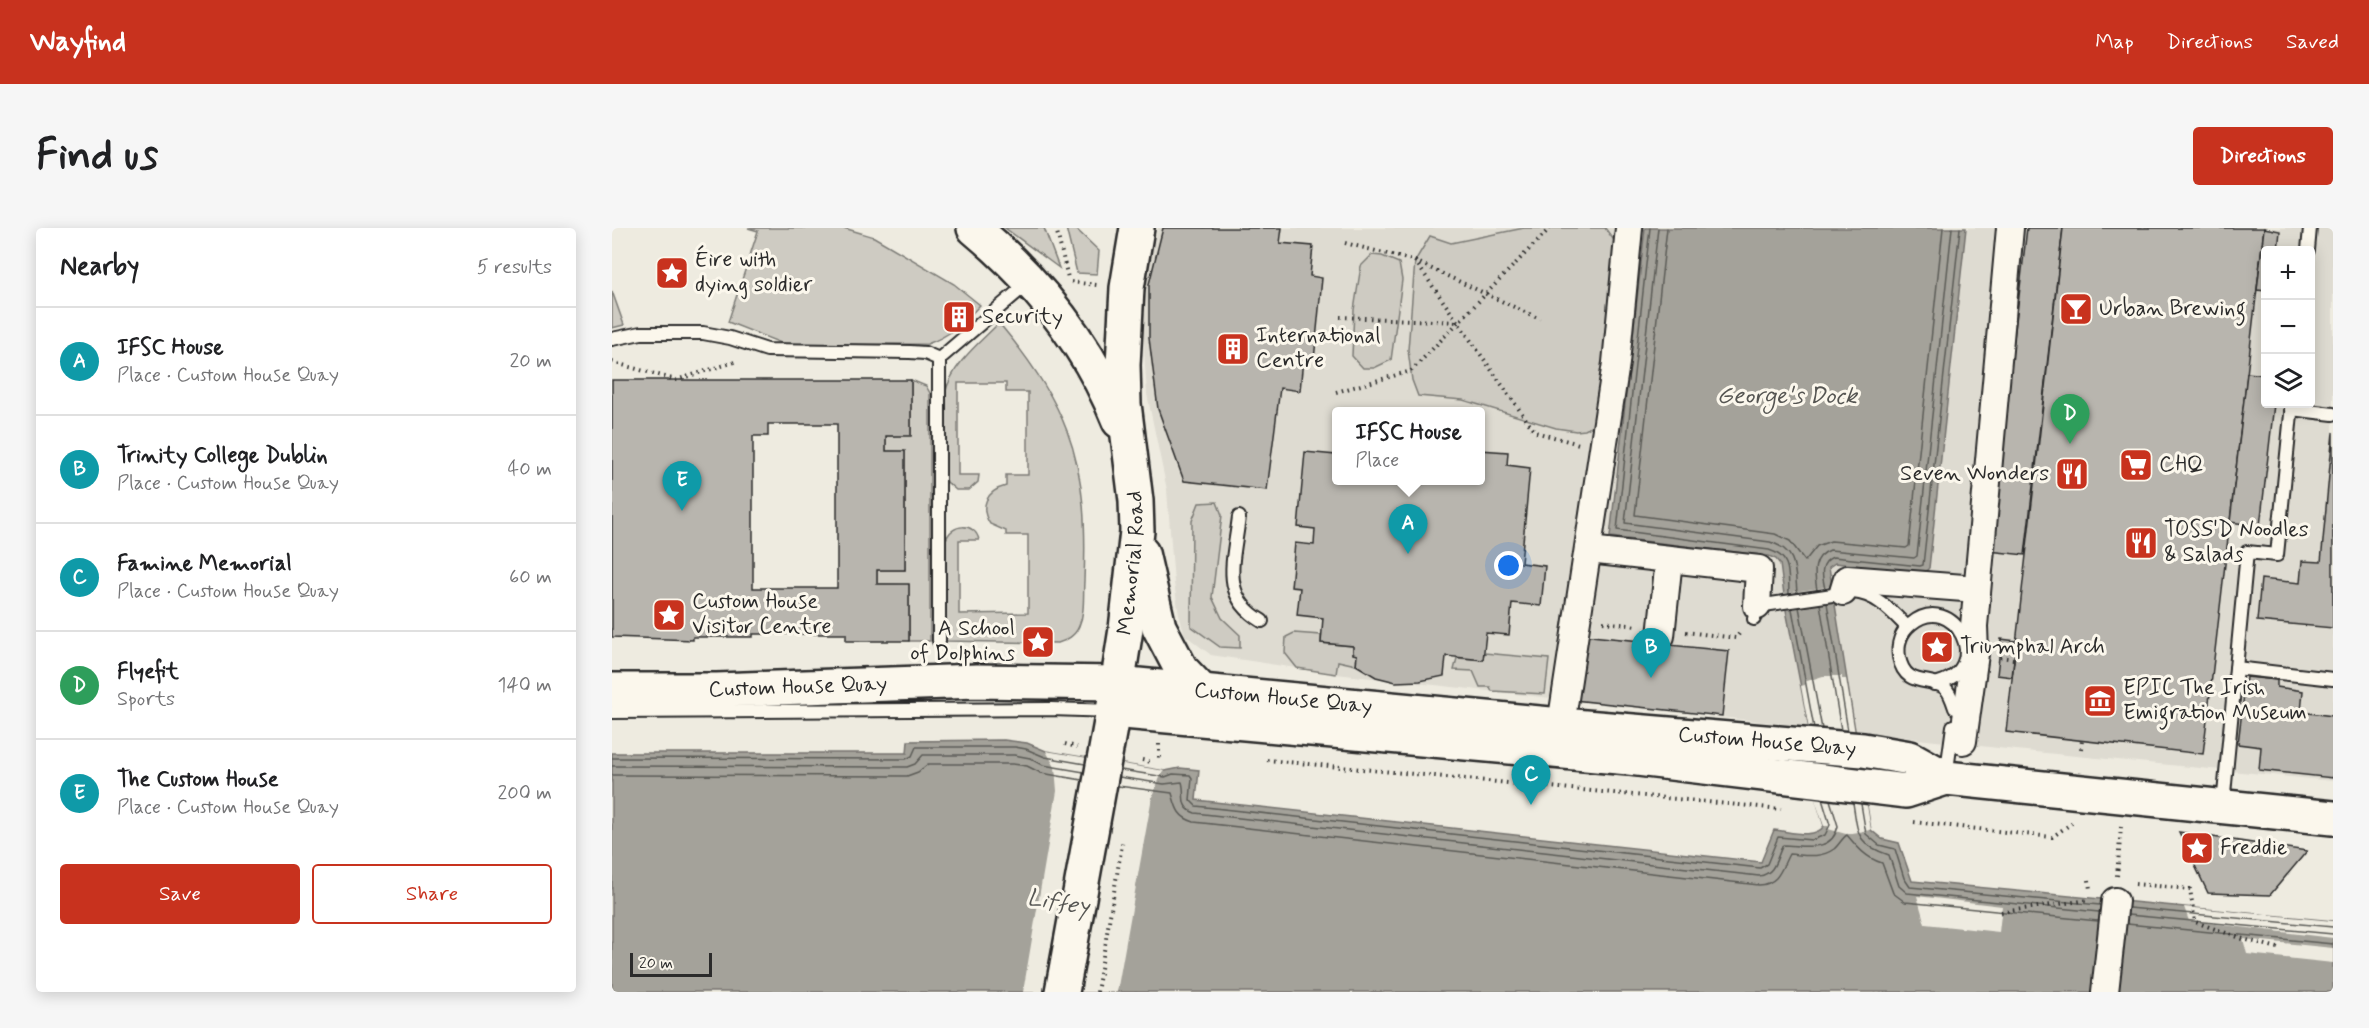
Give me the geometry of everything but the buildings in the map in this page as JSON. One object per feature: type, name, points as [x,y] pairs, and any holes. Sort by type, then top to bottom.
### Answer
[{"type":"main road","name":"Memorial Road","points":[[974,228],[1000,249],[1031,281],[1072,333],[1094,368],[1127,443]]},
{"type":"main road","name":"Memorial Road","points":[[1062,992],[1092,754],[1115,697],[1126,629],[1137,531],[1136,501],[1127,443],[1123,385],[1124,327],[1130,266],[1137,228]]},
{"type":"main road","points":[[1137,531],[1159,627],[1181,669],[1202,691]]},
{"type":"main road","name":"Custom House Quay","points":[[612,690],[717,690],[977,681],[1906,791],[1946,778],[2138,796],[2333,818]]},
{"type":"main road","name":"Custom House Quay","points":[[1115,697],[1202,691],[1561,725],[1802,744],[1863,750],[1910,758],[1946,778]]},
{"type":"street","points":[[1561,725],[1616,363],[1629,228]]},
{"type":"street","points":[[1963,741],[1975,654],[1974,626],[1977,589],[2010,228]]},
{"type":"street","points":[[1589,550],[1759,569],[1762,609]]},
{"type":"street","points":[[1661,636],[1669,559]]},
{"type":"street","points":[[1843,592],[1847,579],[1977,589]]},
{"type":"street","points":[[2105,992],[2120,888]]},
{"type":"lane","points":[[2308,246],[2310,228]]},
{"type":"lane","points":[[939,641],[939,359],[1031,281]]},
{"type":"lane","points":[[612,339],[641,333],[703,333],[773,350],[910,352],[925,353],[939,359]]},
{"type":"lane","points":[[2222,807],[2247,552],[2277,555],[2292,408]]},
{"type":"lane","points":[[2302,408],[2333,414]]},
{"type":"lane","points":[[1239,517],[1232,575],[1236,597],[1247,612],[1262,621]]},
{"type":"lane","points":[[1762,609],[1843,592],[1865,593],[1877,599],[1907,627]]},
{"type":"lane","points":[[1946,778],[1966,642],[1955,624],[1935,616],[1925,616],[1907,627],[1900,637],[1899,659],[1913,678],[1945,687],[1955,708]]},
{"type":"lane","points":[[1934,684],[1952,677],[1964,663]]},
{"type":"lane","points":[[2236,668],[2333,679]]},
{"type":"lane","name":"Custom House Quay","points":[[612,712],[1051,709],[1115,697]]},
{"type":"path","points":[[1056,228],[1069,282],[1105,286]]},
{"type":"path","points":[[1336,392],[1411,371],[1550,228]]},
{"type":"path","points":[[1345,243],[1415,261],[1540,319]]},
{"type":"path","points":[[1415,261],[1535,432],[1603,451]]},
{"type":"path","points":[[1340,317],[1458,322]]},
{"type":"path","points":[[612,362],[676,380],[773,350]]},
{"type":"path","points":[[2081,749],[2082,740]]},
{"type":"path","points":[[1065,744],[1092,754]]},
{"type":"path","points":[[1142,760],[1152,762]]},
{"type":"path","points":[[1267,760],[1783,809]]},
{"type":"path","points":[[1910,821],[2052,837],[2073,821]]},
{"type":"path","points":[[2121,823],[2120,888],[2190,890],[2195,922],[2243,939],[2282,949]]},
{"type":"path","points":[[1097,992],[1124,833]]},
{"type":"path","points":[[2001,912],[2089,901],[2090,880]]},
{"type":"shaded area","points":[[748,228],[844,228],[874,237],[954,284],[980,305],[956,328],[927,344],[794,345],[781,343],[728,322],[758,231]]},
{"type":"shaded area","points":[[1005,228],[1044,228],[1059,268]]},
{"type":"shaded area","points":[[1066,228],[1075,228],[1099,251],[1097,274],[1077,273]]},
{"type":"shaded area","points":[[1158,228],[2333,228],[2333,781],[2016,750],[1336,674],[1211,655],[1185,635],[1179,615],[1174,583],[1167,490],[1147,394],[1140,294]]},
{"type":"shaded area","points":[[1524,228],[1605,228],[1616,243],[1598,423],[1585,430],[1556,428],[1463,400],[1418,396],[1412,380],[1408,350],[1415,261],[1430,236],[1451,243]]},
{"type":"shaded area","points":[[1372,255],[1382,256],[1399,263],[1402,280],[1391,360],[1374,368],[1363,368],[1352,356],[1354,310],[1361,266]]},
{"type":"shaded area","points":[[612,291],[624,325],[612,328]]},
{"type":"shaded area","points":[[999,323],[1019,348],[1054,402],[1067,431],[1078,467],[1084,524],[1083,610],[1081,621],[1075,632],[1068,639],[1058,643],[946,641],[946,540],[953,530],[958,528],[973,530],[979,540],[959,540],[959,614],[1028,613],[1028,535],[1006,535],[1006,531],[990,524],[985,506],[989,496],[999,488],[1006,486],[1006,475],[1028,475],[1028,392],[1006,392],[1006,383],[958,383],[958,475],[979,475],[978,482],[969,490],[956,490],[947,482],[945,476],[945,394],[948,383],[967,355]]},
{"type":"shaded area","points":[[911,380],[926,386],[930,393],[930,641],[909,641],[909,585],[877,584],[877,570],[905,570],[905,452],[886,451],[886,436],[911,435]]},
{"type":"shaded area","points":[[1217,502],[1222,515],[1212,597],[1222,618],[1240,635],[1240,648],[1220,647],[1191,626],[1192,521],[1199,503]]},
{"type":"shaded area","points":[[1294,633],[1321,635],[1321,643],[1353,646],[1353,654],[1357,655],[1356,665],[1338,661],[1336,674],[1297,668],[1285,653],[1286,637]]},
{"type":"shaded area","points":[[1484,653],[1549,659],[1545,694],[1492,691],[1490,687],[1480,687],[1473,671],[1454,670],[1457,658],[1483,660]]},
{"type":"water","points":[[1645,228],[1966,228],[1929,568],[1924,573],[1835,563],[1829,567],[1871,830],[1882,839],[1899,843],[1912,881],[2333,921],[2333,992],[612,992],[612,753],[907,753],[908,741],[1004,740],[1027,743],[1046,751],[1165,771],[1180,768],[1199,770],[1196,800],[1761,862],[1774,830],[1808,834],[1820,830],[1824,826],[1816,800],[1809,729],[1786,610],[1780,564],[1769,556],[1610,537]]},
{"type":"pier","points":[[1833,586],[1836,601],[1783,610],[1780,594]]},
{"type":"pier","points":[[1823,676],[1842,676],[1842,679],[1846,679],[1855,734],[1858,735],[1864,768],[1809,762],[1806,730],[1809,729],[1801,686],[1805,685],[1804,682]]},
{"type":"pier","points":[[1046,751],[1165,771],[1152,797],[1117,992],[1023,992],[1057,791],[1055,767]]},
{"type":"pier","points":[[1864,771],[1870,805],[1867,805],[1871,830],[1846,834],[1828,829],[1828,826],[1824,826],[1815,800],[1813,800],[1810,775]]},
{"type":"pier","points":[[1917,896],[2002,906],[1999,932],[1925,924]]},
{"type":"pier","points":[[2184,907],[2333,921],[2333,938],[2189,921]]},
{"type":"pier","points":[[2243,939],[2333,948],[2333,963],[2247,954]]},
{"type":"place","name":"Éire with dying soldier","points":[[672,273]]},
{"type":"place","name":"Urban Brewing","points":[[2076,309]]},
{"type":"place","name":"Security","points":[[959,317]]},
{"type":"place","name":"International Centre","points":[[1233,349]]},
{"type":"place","name":"Flyefit","points":[[2070,444]]},
{"type":"place","name":"CHQ","points":[[2136,465]]},
{"type":"place","name":"Seven Wonders","points":[[2072,474]]},
{"type":"place","name":"The Custom House","points":[[682,511]]},
{"type":"place","name":"TOSS'D Noodles & Salads","points":[[2141,543]]},
{"type":"place","name":"IFSC House","points":[[1408,554]]},
{"type":"place","name":"Custom House Visitor Centre","points":[[669,615]]},
{"type":"place","name":"A School of Dolphins","points":[[1038,642]]},
{"type":"place","name":"Triumphal Arch","points":[[1937,647]]},
{"type":"place","name":"Trinity College Dublin","points":[[1651,678]]},
{"type":"place","name":"EPIC The Irish Emigration Museum","points":[[2100,701]]},
{"type":"place","name":"Famine Memorial","points":[[1531,805]]},
{"type":"place","name":"Freddie","points":[[2197,848]]},
{"type":"water label","name":"George's Dock","points":[[1787,396]]},
{"type":"water label","name":"Liffey","points":[[1058,903]]}]
